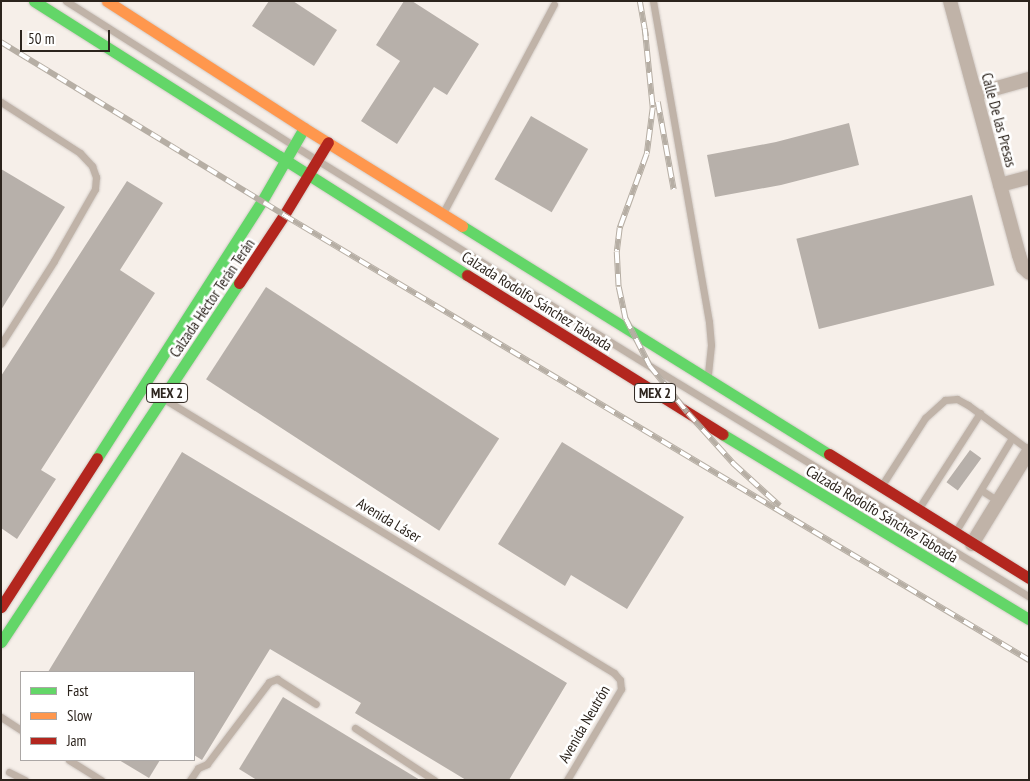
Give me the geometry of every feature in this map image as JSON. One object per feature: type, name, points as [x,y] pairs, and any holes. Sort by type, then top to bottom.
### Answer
[{"type":"main road","name":"Calzada Rodolfo Sánchez Taboada","points":[[34,1],[307,176],[688,413],[1029,619]]},
{"type":"main road","name":"Calzada Rodolfo Sánchez Taboada","points":[[106,1],[120,5],[304,128],[881,488],[1029,578]]},
{"type":"main road","name":"Calzada Héctor Terán Terán","points":[[1,642],[153,391],[304,128]]},
{"type":"main road","name":"Calzada Héctor Terán Terán","points":[[1,607],[153,391],[284,215],[316,159],[328,142]]},
{"type":"street","name":"Calle De las Presas","points":[[950,1],[1019,255],[1023,267],[1029,273]]},
{"type":"street","points":[[976,94],[1029,80]]},
{"type":"street","points":[[1000,185],[1029,177]]},
{"type":"street","points":[[972,544],[1029,450]]},
{"type":"lane","points":[[66,1],[294,146],[658,371],[1029,596]]},
{"type":"lane","points":[[653,1],[709,322],[711,346],[708,379]]},
{"type":"lane","points":[[443,214],[554,4]]},
{"type":"lane","points":[[1,102],[80,153],[92,166],[96,177],[95,189],[54,261],[1,344]]},
{"type":"lane","name":"Avenida Láser","points":[[153,391],[614,673],[620,680]]},
{"type":"lane","points":[[881,488],[925,418],[939,403],[945,400],[957,399],[980,413],[1029,450]]},
{"type":"lane","points":[[918,510],[980,413]]},
{"type":"lane","points":[[954,533],[1012,438]]},
{"type":"lane","points":[[981,490],[998,501]]},
{"type":"lane","points":[[190,780],[198,768],[207,764],[269,682],[277,679],[316,704]]},
{"type":"lane","name":"Avenida Neutrón","points":[[567,780],[621,689],[620,680]]},
{"type":"lane","points":[[1,717],[20,729]]},
{"type":"lane","points":[[354,728],[434,780]]},
{"type":"lane","points":[[71,761],[101,780]]},
{"type":"lane","points":[[9,772],[25,780]]},
{"type":"building","points":[[269,1],[293,1],[337,30],[314,66],[252,26]]},
{"type":"building","points":[[404,1],[412,1],[479,44],[447,95],[434,87],[397,144],[361,121],[400,61],[376,45]]},
{"type":"building","points":[[531,116],[588,149],[552,212],[494,179]]},
{"type":"building","points":[[849,123],[859,165],[781,185],[715,197],[707,155],[776,142]]},
{"type":"building","points":[[1,169],[65,207],[1,310]]},
{"type":"building","points":[[127,181],[163,203],[120,270],[155,293],[41,470],[56,479],[17,539],[1,528],[1,376]]},
{"type":"building","points":[[972,195],[994,285],[819,329],[796,239]]},
{"type":"building","points":[[266,287],[499,438],[439,531],[206,379]]},
{"type":"building","points":[[562,442],[684,517],[627,609],[571,575],[565,586],[498,544]]},
{"type":"building","points":[[970,450],[981,458],[958,491],[946,482]]},
{"type":"building","points":[[182,452],[567,683],[509,780],[466,780],[355,713],[361,703],[270,649],[202,760],[195,756],[195,671],[49,671]]},
{"type":"building","points":[[283,697],[420,780],[257,780],[239,769]]},
{"type":"building","points":[[121,761],[159,761],[149,778]]},
{"type":"railway","points":[[640,1],[646,36]]},
{"type":"railway","points":[[645,29],[653,108],[647,154],[620,228],[617,252],[619,287],[626,319],[650,366],[688,413],[734,464],[780,506]]},
{"type":"railway","points":[[1,42],[284,215],[1029,660]]},
{"type":"railway","points":[[658,102],[674,190]]},
{"type":"traffic: fast","points":[[34,1],[467,275]]},
{"type":"traffic: fast","points":[[97,458],[262,201],[304,128]]},
{"type":"traffic: fast","points":[[462,226],[829,454]]},
{"type":"traffic: fast","points":[[1,642],[239,283]]},
{"type":"traffic: fast","points":[[722,434],[1029,619]]},
{"type":"traffic: slow","points":[[107,1],[304,128],[462,226]]},
{"type":"traffic: jam","points":[[239,283],[284,215],[328,142]]},
{"type":"traffic: jam","points":[[467,275],[722,434]]},
{"type":"traffic: jam","points":[[829,454],[1029,578]]},
{"type":"traffic: jam","points":[[1,607],[97,458]]}]
